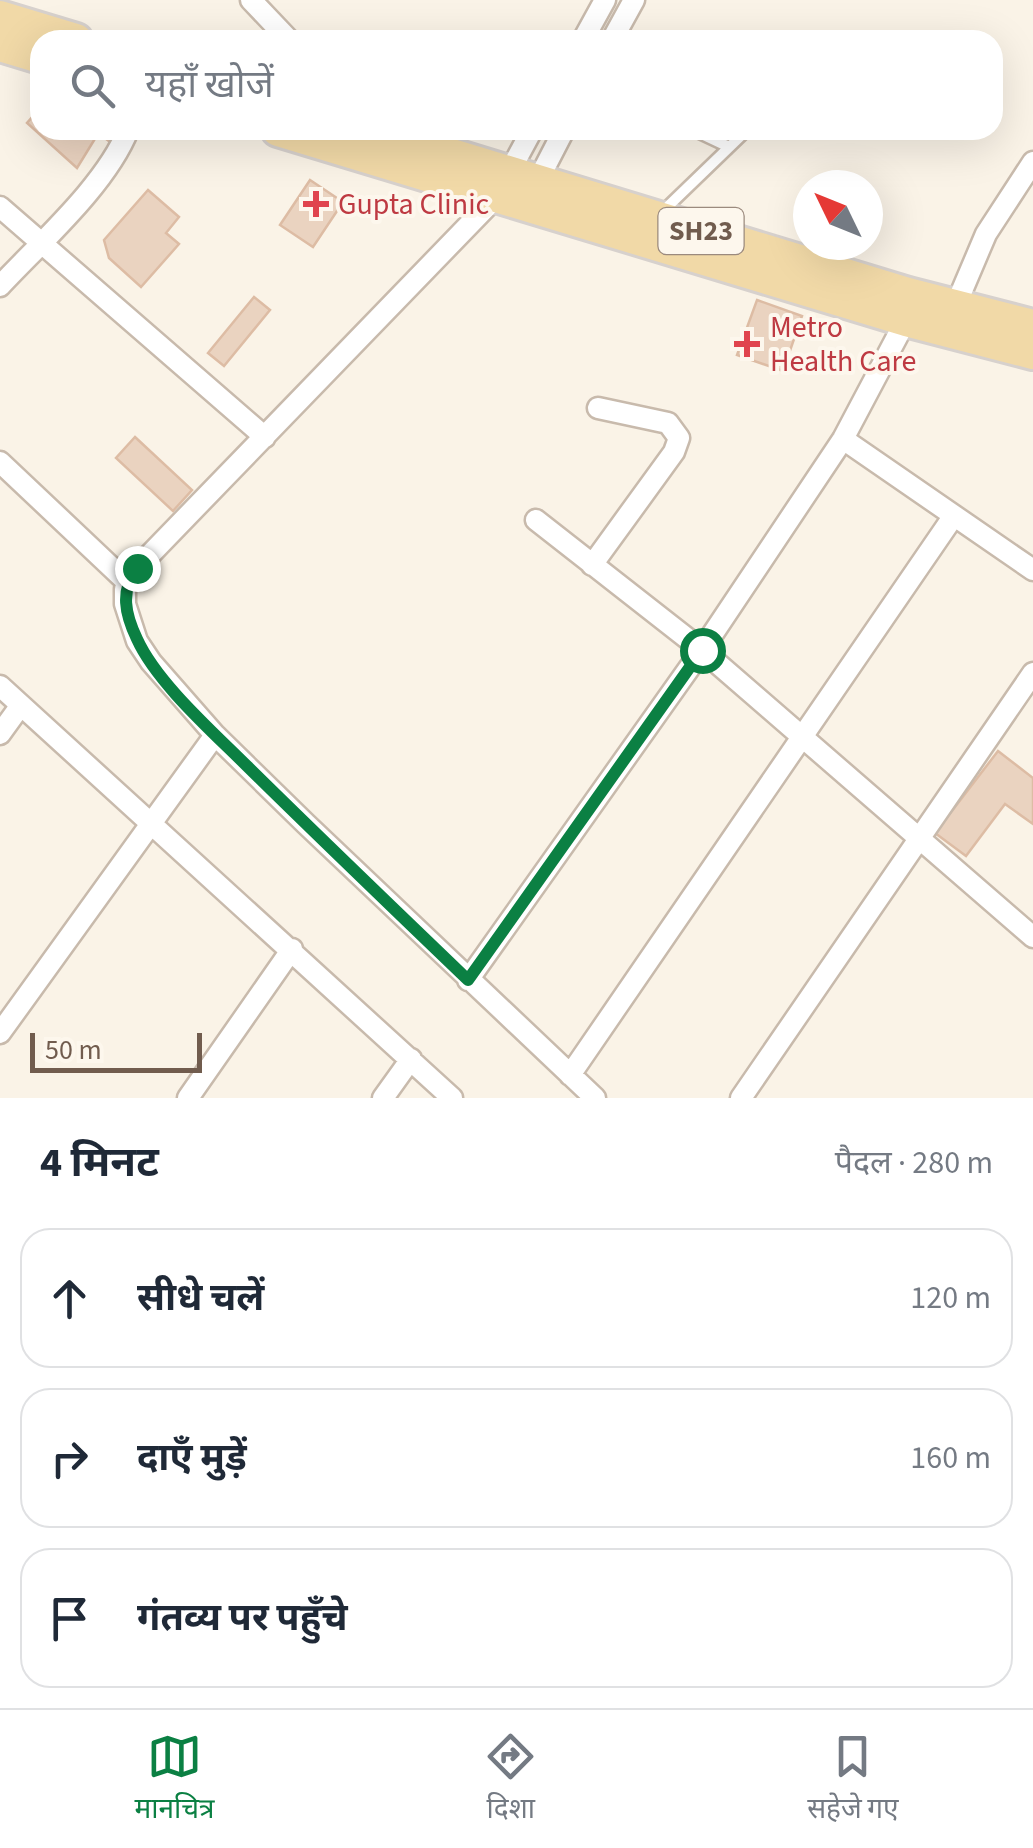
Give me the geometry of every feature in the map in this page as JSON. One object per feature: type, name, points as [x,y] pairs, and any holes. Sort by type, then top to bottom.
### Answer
[{"type":"main road","points":[[0,17],[43,30]]},
{"type":"main road","points":[[0,45],[30,54]]},
{"type":"main road","points":[[325,140],[516,189],[906,320],[1033,353]]},
{"type":"main road","name":"SH23","points":[[395,140],[516,189],[656,217],[956,307],[1033,326]]},
{"type":"street","points":[[250,0],[280,30]]},
{"type":"street","points":[[588,30],[604,0]]},
{"type":"street","points":[[618,30],[634,0]]},
{"type":"street","points":[[0,286],[124,140]]},
{"type":"street","points":[[516,189],[529,140]]},
{"type":"street","points":[[556,140],[516,189],[265,436],[127,582],[125,604],[138,641],[215,735],[595,1098]]},
{"type":"street","points":[[956,307],[986,234],[1033,162]]},
{"type":"street","points":[[0,208],[265,436]]},
{"type":"street","points":[[468,980],[702,650],[843,439],[906,320]]},
{"type":"street","points":[[592,565],[674,452],[679,438],[668,423],[598,408]]},
{"type":"street","points":[[843,439],[1033,570]]},
{"type":"street","points":[[0,462],[127,582]]},
{"type":"street","points":[[570,1075],[954,517]]},
{"type":"street","points":[[536,520],[702,650],[1033,937]]},
{"type":"street","points":[[741,1098],[1033,674]]},
{"type":"street","points":[[0,686],[452,1098]]},
{"type":"street","points":[[0,734],[21,704]]},
{"type":"street","points":[[0,1033],[215,735]]},
{"type":"street","points":[[188,1098],[292,949]]},
{"type":"street","points":[[383,1098],[411,1059]]},
{"type":"lane","points":[[714,140],[727,146]]},
{"type":"lane","points":[[656,217],[734,140]]},
{"type":"building","points":[[46,140],[94,140],[77,168]]},
{"type":"building","points":[[310,180],[343,202],[313,247],[280,225]]},
{"type":"building","points":[[148,190],[179,217],[166,233],[179,244],[141,287],[109,258],[104,240]]},
{"type":"building","points":[[254,297],[270,310],[224,366],[208,353]]},
{"type":"building","points":[[757,300],[802,316],[783,371],[737,355]]},
{"type":"building","points":[[135,437],[192,490],[173,511],[116,458]]},
{"type":"building","points":[[998,751],[1033,778],[1033,824],[1005,804],[966,856],[935,833]]},
{"type":"place","name":"Gupta Clinic","points":[[316,204]]},
{"type":"place","name":"Metro Health Care","points":[[747,344]]},
{"type":"route","points":[[137,568],[127,582],[125,604],[138,641],[151,662],[215,735],[468,980],[702,650]]}]
